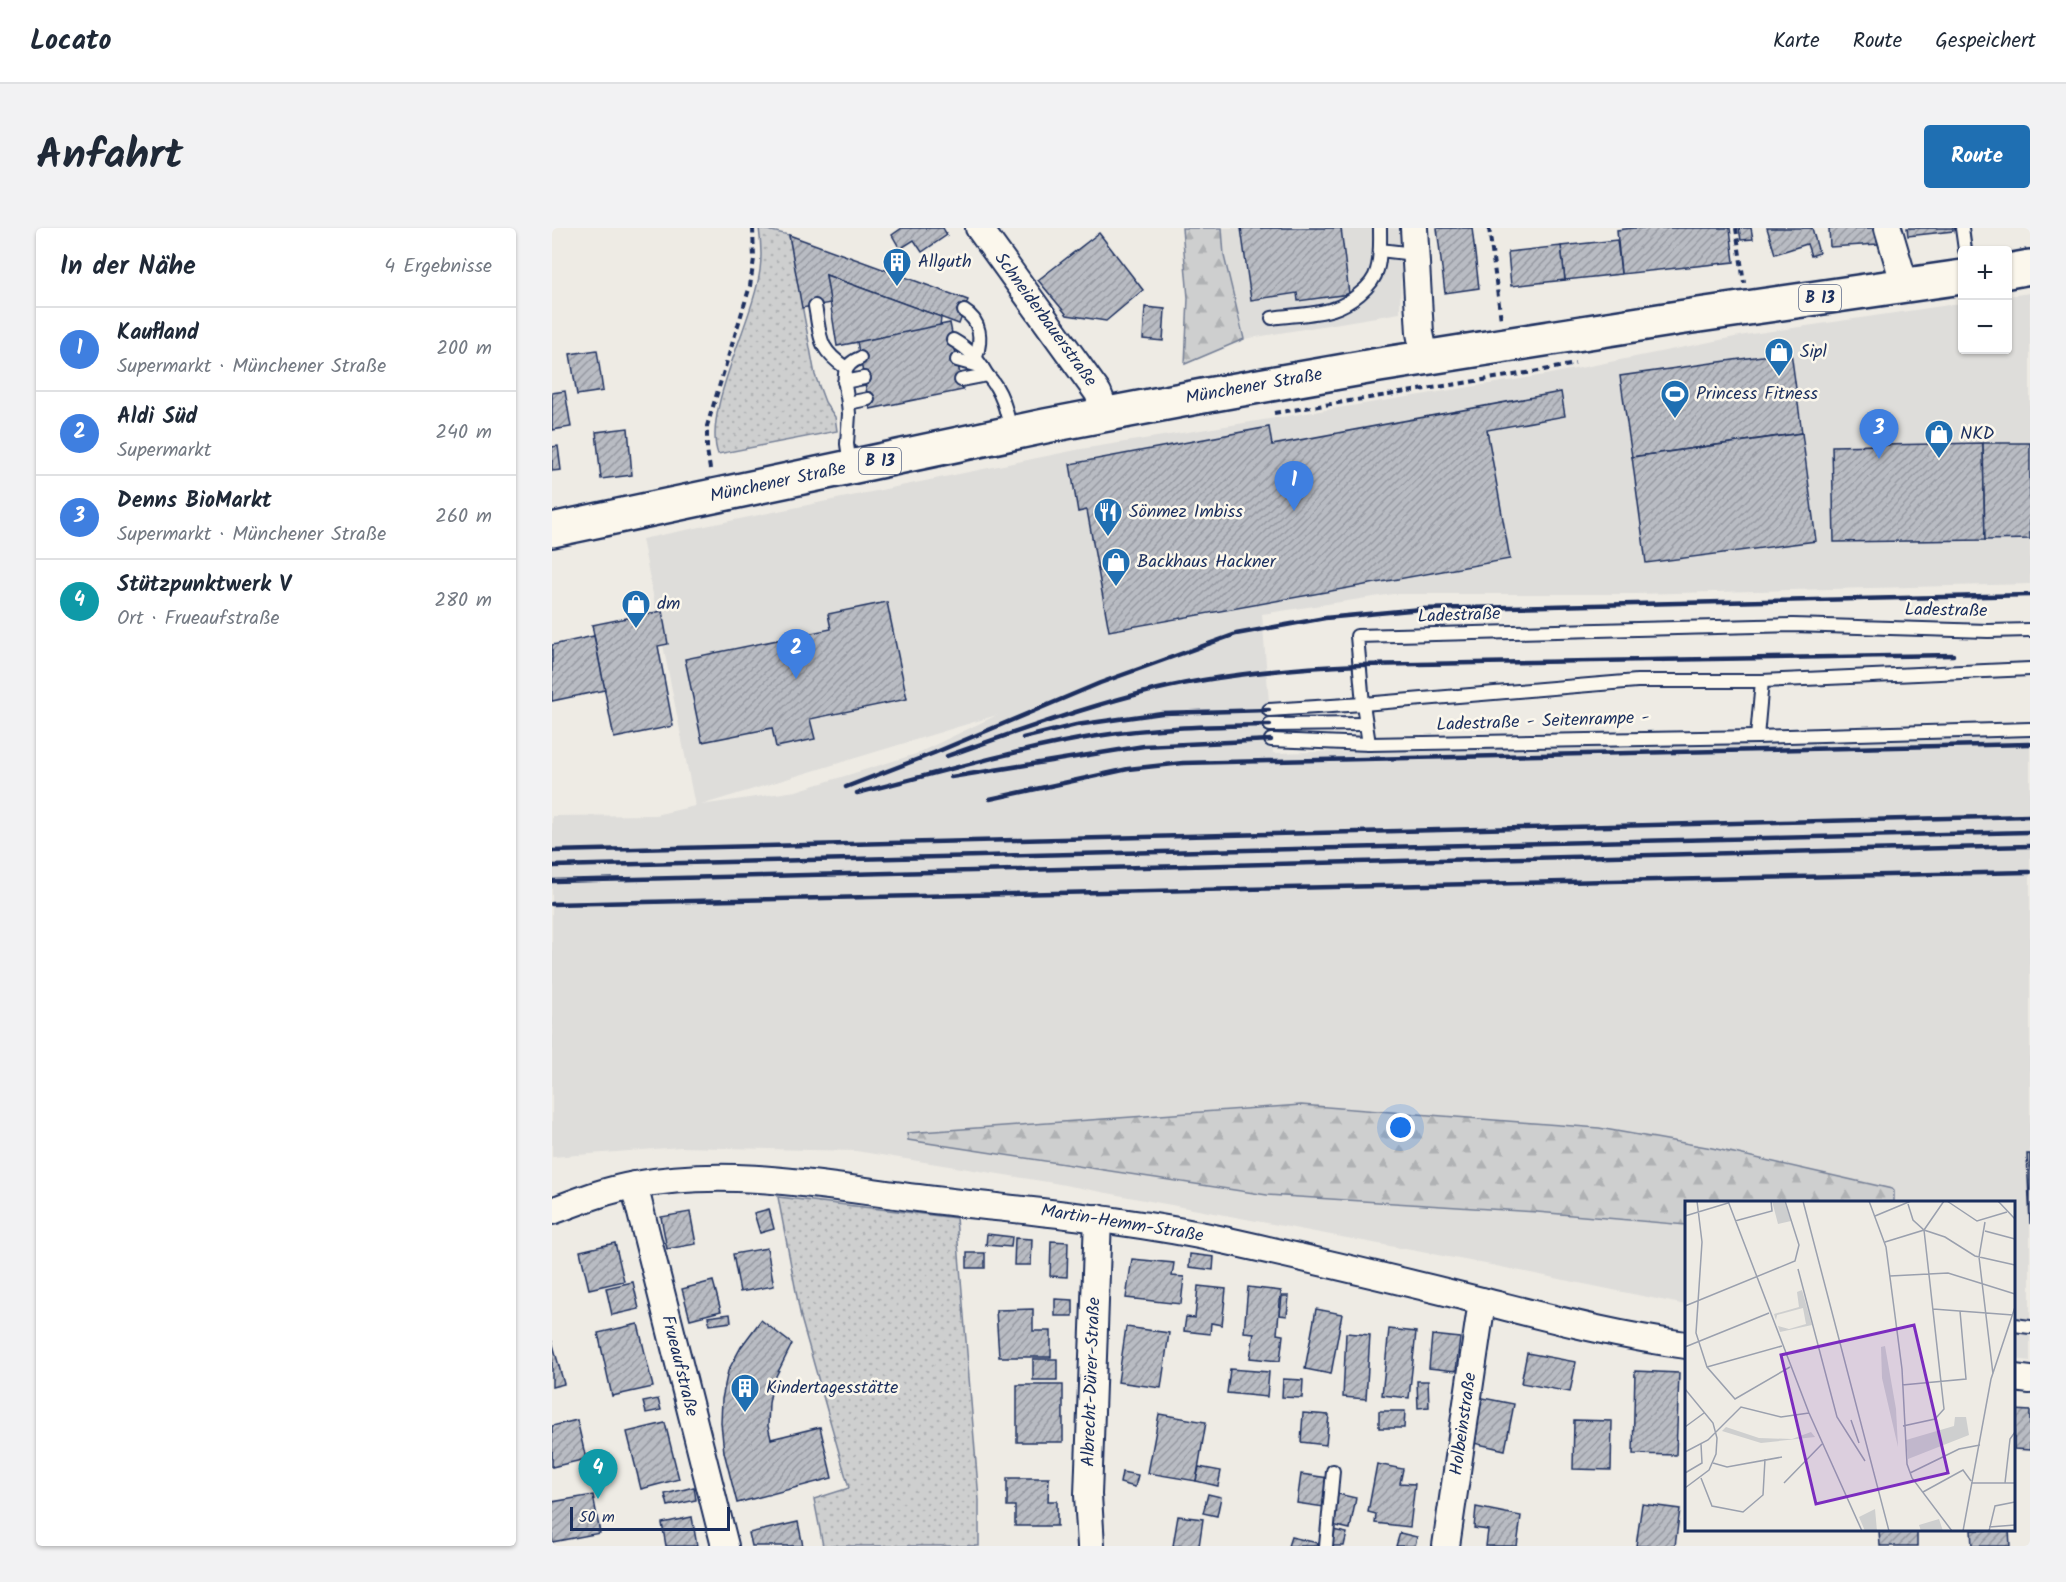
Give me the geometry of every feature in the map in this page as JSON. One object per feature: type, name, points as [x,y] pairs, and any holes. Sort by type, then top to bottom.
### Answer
[{"type":"main road","points":[[2012,270],[2030,267]]},
{"type":"main road","name":"Münchener Straße","points":[[552,530],[1106,414],[1425,358],[1678,318],[1958,278]]},
{"type":"street","name":"Schneiderbauerstraße","points":[[979,228],[1098,393],[1106,414]]},
{"type":"street","points":[[1414,228],[1420,333],[1425,358]]},
{"type":"street","points":[[1888,228],[1905,286]]},
{"type":"street","name":"Martin-Hemm-Straße","points":[[552,1211],[589,1197],[634,1185],[716,1177],[757,1179],[1098,1218],[1164,1227],[1230,1241],[1589,1328],[1640,1339],[1685,1345]]},
{"type":"street","name":"Frueaufstraße","points":[[634,1185],[725,1546]]},
{"type":"street","name":"Albrecht-Dürer-Straße","points":[[1091,1546],[1089,1494],[1098,1218]]},
{"type":"street","name":"Holbeinstraße","points":[[1446,1546],[1482,1301]]},
{"type":"street","points":[[2015,1378],[2030,1380]]},
{"type":"lane","points":[[1272,318],[1333,309],[1358,296],[1370,285],[1377,272],[1380,228]]},
{"type":"lane","points":[[1962,228],[1964,246]]},
{"type":"lane","points":[[1380,250],[1414,254]]},
{"type":"lane","points":[[814,306],[822,346],[846,368]]},
{"type":"lane","points":[[964,310],[972,315],[978,326],[982,366]]},
{"type":"lane","points":[[953,340],[965,346],[992,381],[1000,394],[1012,434]]},
{"type":"lane","points":[[850,468],[847,444],[849,414],[844,382],[846,368],[860,358]]},
{"type":"lane","points":[[957,360],[982,366]]},
{"type":"lane","points":[[961,380],[982,366]]},
{"type":"lane","points":[[844,382],[864,378]]},
{"type":"lane","points":[[848,403],[868,399]]},
{"type":"lane","name":"Ladestraße","points":[[1363,704],[1358,636],[1793,625],[2030,630]]},
{"type":"lane","points":[[1269,710],[1637,681],[1762,681],[2030,669]]},
{"type":"lane","points":[[1762,681],[1757,737],[2030,729]]},
{"type":"lane","points":[[1363,704],[1369,744]]},
{"type":"lane","points":[[1270,725],[1366,724]]},
{"type":"lane","name":"Ladestraße - Seitenrampe -","points":[[1271,740],[1369,744],[1757,737]]},
{"type":"lane","points":[[2015,1325],[2030,1327]]},
{"type":"lane","points":[[1326,1546],[1333,1471]]},
{"type":"path","points":[[710,470],[707,426],[750,286],[754,259],[753,228]]},
{"type":"path","points":[[1489,228],[1502,321]]},
{"type":"path","points":[[1736,228],[1744,284]]},
{"type":"shaded area","points":[[1222,228],[1402,228],[1400,313],[1244,339],[1224,256]]},
{"type":"shaded area","points":[[2030,293],[2030,584],[1635,594],[1393,594],[1262,614],[1273,753],[2030,735],[2030,1361],[2015,1359],[2015,1201],[1685,1201],[1685,1305],[1491,1265],[1054,1183],[856,1151],[680,1147],[552,1157],[552,816],[655,815],[695,806],[642,539],[1081,449],[1545,375],[1745,335],[1958,304],[1958,354],[2012,354],[2012,295]],"holes":[[[997,715],[916,754],[796,791],[701,805]]]},
{"type":"green space","points":[[759,228],[789,235],[815,375],[825,402],[835,417],[837,431],[718,454],[715,436],[717,414],[749,314],[760,270]]},
{"type":"green space","points":[[1182,228],[1222,228],[1224,256],[1244,339],[1185,364],[1188,298]]},
{"type":"green space","points":[[1301,1105],[1599,1128],[1712,1148],[1892,1189],[1894,1201],[1685,1201],[1685,1225],[1537,1212],[1267,1195],[908,1140],[907,1133]]},
{"type":"green space","points":[[778,1197],[956,1218],[979,1500],[979,1546],[823,1546],[814,1499],[849,1488],[801,1318]]},
{"type":"building","points":[[902,228],[943,228],[947,235],[922,252],[914,240],[900,249],[892,235]]},
{"type":"building","points":[[1241,228],[1341,228],[1349,294],[1298,301],[1297,293],[1251,300]]},
{"type":"building","points":[[1437,228],[1472,228],[1479,288],[1445,293]]},
{"type":"building","points":[[1730,228],[1734,262],[1621,274],[1617,230]]},
{"type":"building","points":[[1739,228],[1751,228],[1753,239],[1741,240]]},
{"type":"building","points":[[1767,228],[1812,228],[1819,253],[1811,256],[1807,244],[1775,254]]},
{"type":"building","points":[[1829,228],[1877,228],[1878,244],[1830,247]]},
{"type":"building","points":[[1907,228],[1953,228],[1953,231],[1908,236]]},
{"type":"building","points":[[1099,233],[1143,290],[1106,321],[1067,315],[1038,280]]},
{"type":"building","name":"Allguth","points":[[789,235],[968,300],[959,324],[826,275],[831,303],[802,308]]},
{"type":"building","points":[[1617,240],[1621,274],[1565,280],[1561,246]]},
{"type":"building","points":[[1561,246],[1565,280],[1511,286],[1508,252]]},
{"type":"building","points":[[826,275],[941,317],[940,326],[837,346]]},
{"type":"building","points":[[1145,307],[1165,309],[1163,341],[1143,339]]},
{"type":"building","points":[[950,323],[963,390],[870,409],[857,342]]},
{"type":"building","points":[[597,350],[603,391],[577,395],[570,354]]},
{"type":"building","points":[[1791,352],[1802,433],[1632,457],[1620,376]]},
{"type":"building","points":[[565,391],[571,427],[552,430],[552,393]]},
{"type":"building","points":[[1561,392],[1565,416],[1487,430],[1510,559],[1109,631],[1087,510],[1078,512],[1070,464],[1269,427],[1272,445]]},
{"type":"building","points":[[628,428],[632,475],[601,479],[596,432]]},
{"type":"building","points":[[1802,433],[1816,541],[1646,563],[1632,457]]},
{"type":"building","points":[[1983,443],[1985,540],[1834,542],[1832,446]]},
{"type":"building","points":[[1983,443],[2030,443],[2030,539],[1985,540]]},
{"type":"building","points":[[558,446],[561,470],[552,471],[552,447]]},
{"type":"building","points":[[887,602],[907,699],[810,719],[815,739],[776,747],[772,728],[702,742],[685,659],[831,629],[828,614]]},
{"type":"building","points":[[662,611],[668,644],[658,646],[673,726],[614,738],[592,625]]},
{"type":"building","points":[[594,636],[605,690],[552,701],[552,645]]},
{"type":"building","points":[[2027,1154],[2030,1154],[2030,1224],[2028,1177]]},
{"type":"building","points":[[769,1209],[774,1229],[760,1233],[754,1213]]},
{"type":"building","points":[[690,1212],[696,1244],[667,1249],[661,1217]]},
{"type":"building","points":[[987,1234],[1012,1237],[1011,1247],[986,1245]]},
{"type":"building","points":[[1015,1238],[1032,1239],[1031,1265],[1014,1265]]},
{"type":"building","points":[[1051,1241],[1068,1242],[1067,1277],[1050,1276]]},
{"type":"building","points":[[615,1243],[624,1281],[589,1289],[580,1251]]},
{"type":"building","points":[[767,1248],[774,1286],[740,1292],[733,1254]]},
{"type":"building","points":[[967,1253],[985,1253],[985,1268],[967,1268]]},
{"type":"building","points":[[1190,1254],[1214,1257],[1213,1270],[1189,1267]]},
{"type":"building","points":[[1132,1259],[1174,1263],[1172,1276],[1184,1277],[1181,1304],[1126,1298]]},
{"type":"building","points":[[713,1281],[721,1311],[690,1319],[682,1289]]},
{"type":"building","points":[[633,1282],[639,1309],[612,1315],[606,1288]]},
{"type":"building","points":[[1198,1286],[1226,1289],[1222,1325],[1211,1323],[1210,1334],[1184,1331],[1186,1317],[1195,1318]]},
{"type":"building","points":[[1248,1287],[1281,1291],[1277,1334],[1283,1335],[1280,1361],[1250,1358],[1254,1333],[1244,1332]]},
{"type":"building","points":[[1282,1296],[1289,1296],[1287,1316],[1280,1315]]},
{"type":"building","points":[[1055,1299],[1073,1300],[1073,1316],[1055,1316]]},
{"type":"building","points":[[1033,1309],[1033,1331],[1051,1331],[1051,1357],[999,1357],[996,1310]]},
{"type":"building","points":[[1316,1309],[1342,1314],[1331,1374],[1305,1369]]},
{"type":"building","points":[[730,1314],[731,1322],[710,1325],[708,1317]]},
{"type":"building","name":"Kindertagesstätte","points":[[761,1320],[792,1344],[773,1382],[768,1426],[771,1439],[820,1427],[832,1478],[737,1503],[724,1452],[721,1423],[722,1399],[728,1371],[741,1347]]},
{"type":"building","points":[[638,1324],[653,1387],[612,1396],[598,1333]]},
{"type":"building","points":[[1126,1327],[1169,1333],[1161,1388],[1118,1382]]},
{"type":"building","points":[[1389,1329],[1416,1332],[1409,1398],[1382,1395]]},
{"type":"building","points":[[1346,1333],[1370,1335],[1366,1399],[1343,1397]]},
{"type":"building","points":[[1432,1335],[1460,1338],[1456,1371],[1429,1368]]},
{"type":"building","points":[[552,1341],[564,1384],[552,1387]]},
{"type":"building","points":[[1527,1353],[1576,1362],[1570,1392],[1521,1383]]},
{"type":"building","points":[[1033,1359],[1057,1359],[1057,1380],[1033,1380]]},
{"type":"building","points":[[1230,1369],[1269,1372],[1267,1397],[1227,1393]]},
{"type":"building","points":[[1635,1371],[1679,1373],[1676,1455],[1633,1454]]},
{"type":"building","points":[[1283,1379],[1303,1380],[1302,1398],[1282,1397]]},
{"type":"building","points":[[1417,1381],[1428,1381],[1429,1407],[1418,1408]]},
{"type":"building","points":[[1017,1385],[1063,1385],[1063,1442],[1017,1442]]},
{"type":"building","points":[[1478,1397],[1514,1404],[1505,1450],[1469,1442]]},
{"type":"building","points":[[658,1399],[661,1410],[646,1413],[643,1402]]},
{"type":"building","points":[[2015,1410],[2030,1411],[2030,1450],[2015,1449]]},
{"type":"building","points":[[1379,1411],[1405,1411],[1404,1428],[1379,1428]]},
{"type":"building","points":[[1303,1413],[1329,1415],[1326,1445],[1301,1442]]},
{"type":"building","points":[[1159,1414],[1206,1422],[1196,1481],[1148,1473]]},
{"type":"building","points":[[577,1420],[586,1459],[552,1467],[552,1426]]},
{"type":"building","points":[[1574,1420],[1612,1421],[1611,1470],[1573,1469]]},
{"type":"building","points":[[665,1423],[679,1479],[641,1489],[627,1432]]},
{"type":"building","points":[[1377,1464],[1403,1469],[1400,1483],[1415,1484],[1410,1527],[1375,1523],[1376,1514],[1368,1512]]},
{"type":"building","points":[[1199,1467],[1221,1471],[1218,1486],[1196,1481]]},
{"type":"building","points":[[1122,1472],[1138,1475],[1135,1487],[1120,1483]]},
{"type":"building","points":[[1301,1474],[1328,1478],[1324,1507],[1297,1503]]},
{"type":"building","points":[[1007,1478],[1049,1478],[1048,1501],[1057,1501],[1057,1526],[1015,1526],[1015,1506],[1007,1506]]},
{"type":"building","points":[[694,1487],[696,1500],[668,1506],[665,1494]]},
{"type":"building","points":[[1208,1494],[1221,1497],[1217,1516],[1203,1513]]},
{"type":"building","points":[[1338,1494],[1356,1498],[1350,1529],[1332,1525]]},
{"type":"building","points":[[593,1495],[600,1533],[552,1542],[552,1502]]},
{"type":"building","points":[[1642,1504],[1680,1509],[1675,1546],[1636,1546]]},
{"type":"building","points":[[1476,1507],[1521,1516],[1517,1546],[1486,1546],[1488,1530],[1474,1528]]},
{"type":"building","points":[[1178,1516],[1203,1519],[1199,1546],[1173,1546]]},
{"type":"building","points":[[692,1517],[697,1546],[666,1546],[662,1523]]},
{"type":"building","points":[[798,1522],[803,1546],[752,1546],[749,1533]]},
{"type":"building","points":[[1333,1530],[1347,1533],[1344,1546],[1330,1546]]},
{"type":"building","points":[[1879,1531],[1917,1531],[1917,1546],[1880,1546]]},
{"type":"building","points":[[1971,1531],[2009,1531],[2010,1546],[1972,1546]]},
{"type":"building","points":[[1400,1533],[1417,1537],[1415,1546],[1396,1546]]},
{"type":"building","points":[[1291,1537],[1318,1543],[1317,1546],[1288,1546]]},
{"type":"railway","points":[[846,787],[934,753],[1100,683],[1236,634],[1325,618],[1421,609],[2030,595]]},
{"type":"railway","points":[[947,756],[1066,715],[1138,694],[1220,677],[1276,670],[1360,665],[1953,655]]},
{"type":"railway","points":[[1023,738],[1076,725],[1162,713],[1269,710]]},
{"type":"railway","points":[[857,793],[1066,741],[1162,729],[1270,725]]},
{"type":"railway","points":[[951,777],[1144,746],[1271,740]]},
{"type":"railway","points":[[990,799],[1128,769],[1183,763],[2030,744]]},
{"type":"railway","points":[[552,851],[2030,816]]},
{"type":"railway","points":[[552,866],[2030,832]]},
{"type":"railway","points":[[552,881],[2030,846]]},
{"type":"railway","points":[[552,904],[2030,872]]},
{"type":"place","name":"Allguth","points":[[897,288]]},
{"type":"place","name":"Sipl","points":[[1779,378]]},
{"type":"place","name":"Princess Fitness","points":[[1675,420]]},
{"type":"place","name":"Denns BioMarkt","points":[[1879,459]]},
{"type":"place","name":"NKD","points":[[1939,460]]},
{"type":"place","name":"Kaufland","points":[[1294,511]]},
{"type":"place","name":"Sönmez Imbiss","points":[[1108,538]]},
{"type":"place","name":"Backhaus Hackner","points":[[1116,588]]},
{"type":"place","name":"dm","points":[[636,630]]},
{"type":"place","name":"Aldi Süd","points":[[796,679]]},
{"type":"place","name":"Kindertagesstätte","points":[[745,1414]]},
{"type":"place","name":"Stützpunktwerk V","points":[[598,1499]]}]
